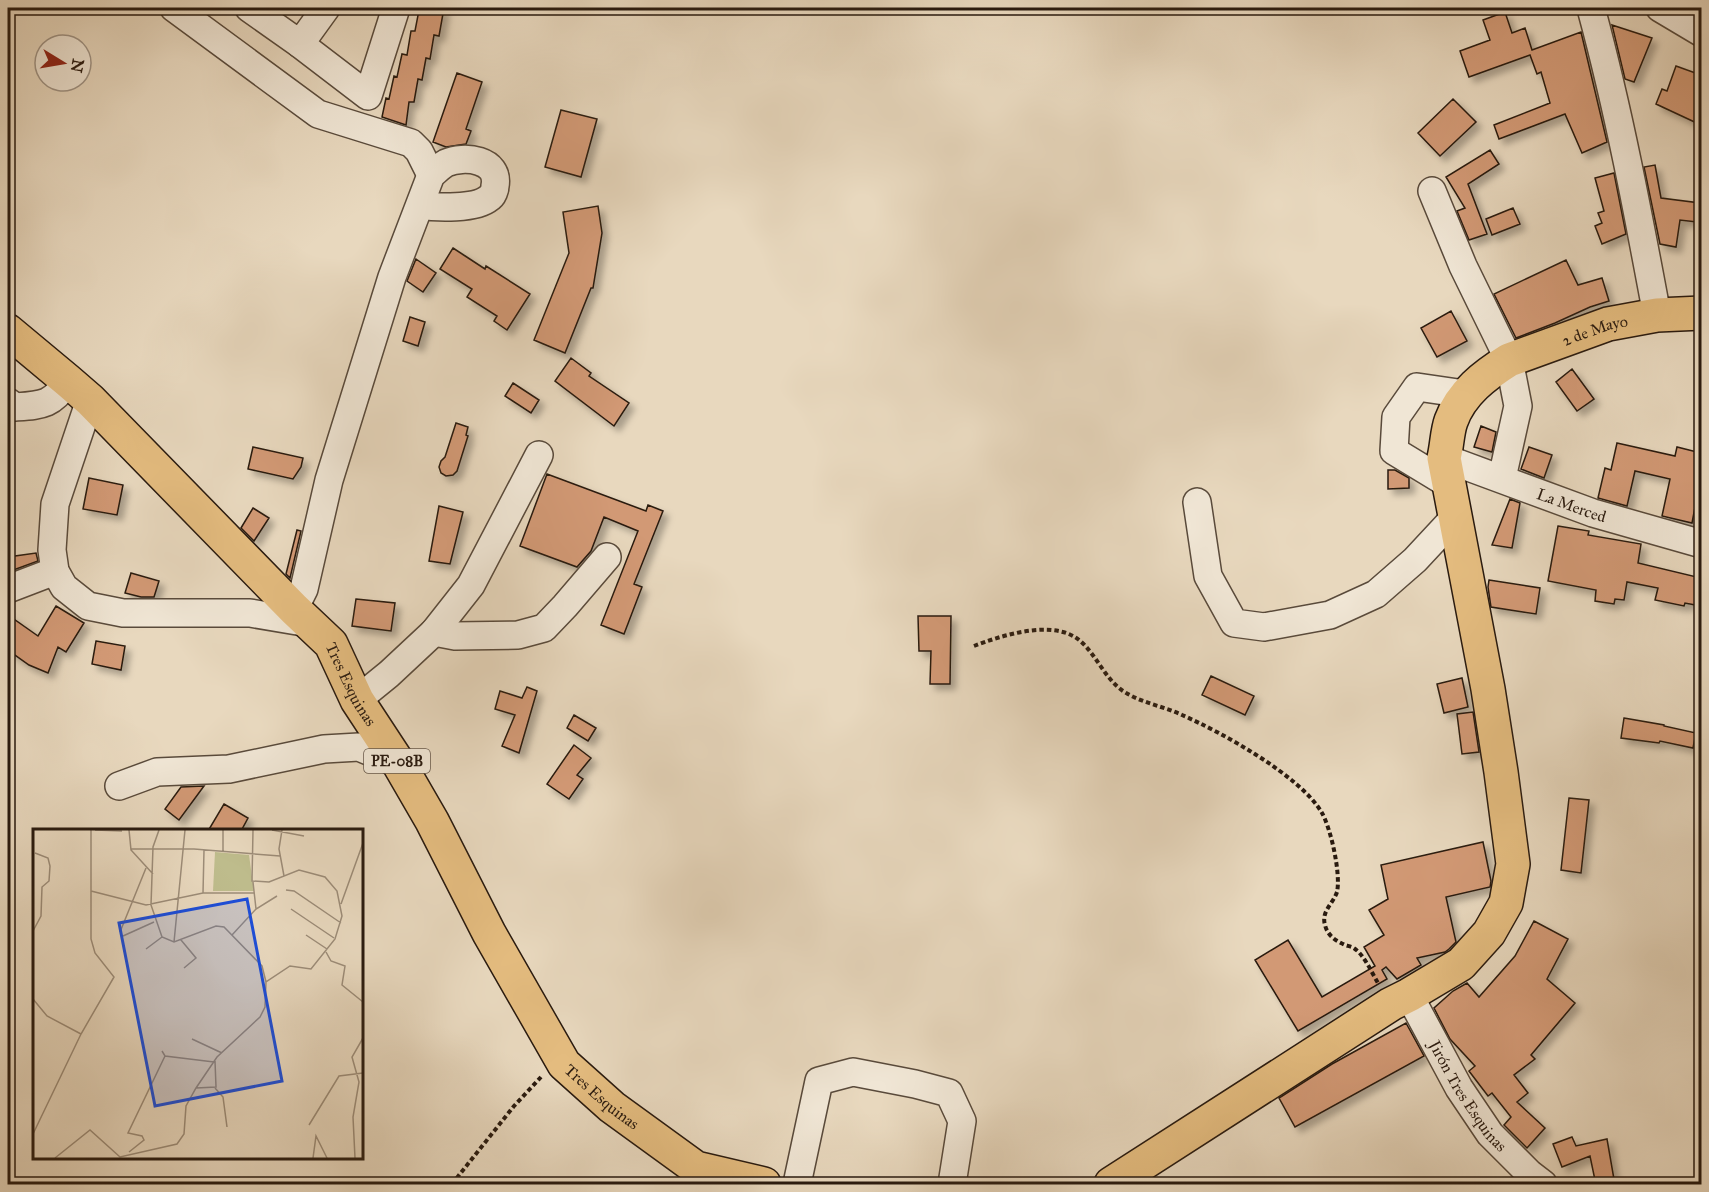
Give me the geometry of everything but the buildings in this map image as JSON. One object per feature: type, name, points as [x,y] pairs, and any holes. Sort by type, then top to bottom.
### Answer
[{"type":"main road","name":"2 de Mayo","points":[[1503,364],[1608,324],[1657,315],[1701,313]]},
{"type":"main road","name":"Tres Esquinas","points":[[8,332],[79,390],[331,644],[357,700],[399,764],[432,821],[489,933],[564,1064],[612,1107],[696,1168],[764,1185]]},
{"type":"main road","points":[[1111,1185],[1400,999],[1461,964],[1489,933],[1506,903],[1513,864],[1501,772],[1488,689],[1447,471],[1451,420],[1465,394],[1503,364]]},
{"type":"street","points":[[174,8],[318,114],[411,143],[419,151],[431,175]]},
{"type":"street","points":[[249,8],[369,96],[396,8]]},
{"type":"street","points":[[300,44],[326,8]]},
{"type":"street","points":[[1660,8],[1701,33]]},
{"type":"street","points":[[1592,12],[1625,149],[1657,315]]},
{"type":"street","points":[[8,402],[15,407],[47,403],[59,394],[79,390],[55,504],[52,550],[55,571],[64,587],[88,606],[123,613],[302,616],[304,589],[329,480],[392,277],[431,175],[454,160],[465,159],[476,160],[490,168],[496,178],[496,185],[489,198],[468,206],[420,205]]},
{"type":"street","points":[[1432,191],[1464,266],[1518,406],[1502,478]]},
{"type":"street","name":"La Merced","points":[[1465,394],[1417,387],[1396,417],[1394,451],[1447,471],[1502,478],[1593,513],[1701,544]]},
{"type":"street","points":[[357,700],[434,632],[471,585],[539,455]]},
{"type":"street","points":[[1197,502],[1208,576],[1233,623],[1264,627],[1330,615],[1377,594],[1415,560],[1455,516]]},
{"type":"street","points":[[434,632],[455,636],[518,635],[544,628],[607,557]]},
{"type":"street","points":[[8,589],[55,571]]},
{"type":"street","points":[[119,786],[157,772],[229,769],[324,749],[359,747],[399,764]]},
{"type":"street","name":"Jirón Tres Esquinas","points":[[1400,999],[1490,1134],[1543,1185]]},
{"type":"street","points":[[797,1185],[819,1081],[853,1072],[949,1093],[962,1121],[952,1185]]},
{"type":"path","points":[[974,646],[1008,634],[1022,632],[1049,630],[1070,634],[1080,641],[1103,671],[1122,690],[1206,727],[1272,766],[1303,790],[1323,814],[1334,851],[1337,892],[1328,905],[1324,920],[1326,928],[1336,940],[1355,948],[1400,999]]},
{"type":"path","points":[[452,1185],[514,1106],[543,1075],[564,1064]]}]
